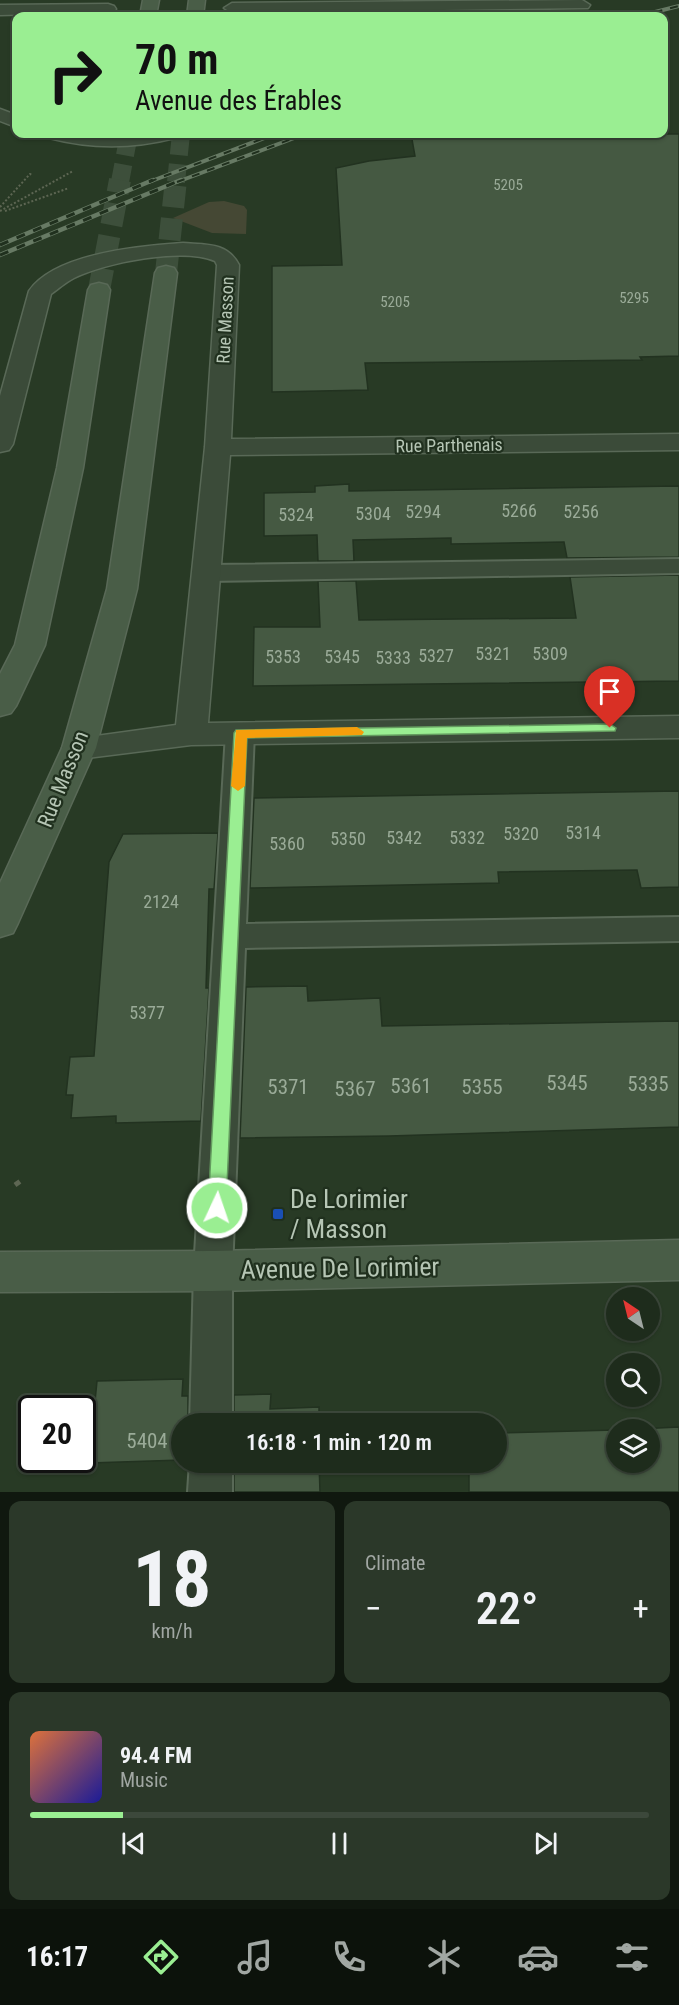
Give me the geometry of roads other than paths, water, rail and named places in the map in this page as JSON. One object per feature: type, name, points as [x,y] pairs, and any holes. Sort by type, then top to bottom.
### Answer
[{"type":"street","points":[[232,8],[582,5]]},
{"type":"street","points":[[0,10],[108,8]]},
{"type":"street","points":[[96,138],[133,140],[145,138]]},
{"type":"street","name":"Rue Masson","points":[[0,444],[40,291],[64,274],[96,262],[134,252],[183,250],[212,252],[224,257],[228,265],[218,447],[208,573],[191,734]]},
{"type":"street","name":"Rue Masson","points":[[0,923],[79,748],[122,590],[166,273]]},
{"type":"street","points":[[0,706],[30,645],[70,468],[99,291]]},
{"type":"street","name":"Rue Parthenais","points":[[218,447],[679,442]]},
{"type":"street","points":[[79,748],[191,734],[679,727]]},
{"type":"street","name":"Avenue De Lorimier","points":[[0,1272],[213,1271],[679,1260]]},
{"type":"lane","points":[[208,573],[679,566]]},
{"type":"lane","points":[[211,1413],[213,1271],[232,936],[240,733]]},
{"type":"lane","points":[[232,936],[679,929]]},
{"type":"lane","points":[[210,1473],[210,1492]]},
{"type":"tunnel","points":[[120,182],[128,138]]},
{"type":"tunnel","points":[[176,182],[181,138]]},
{"type":"tunnel","points":[[99,290],[120,180]]},
{"type":"tunnel","points":[[166,273],[176,180]]},
{"type":"railway","points":[[655,12],[679,6]]},
{"type":"railway","points":[[149,182],[264,138]]},
{"type":"railway","points":[[177,182],[294,138]]},
{"type":"railway","points":[[0,245],[153,180]]},
{"type":"railway","points":[[0,255],[181,180]]},
{"type":"place","name":"De Lorimier / Masson","points":[[278,1214]]}]
